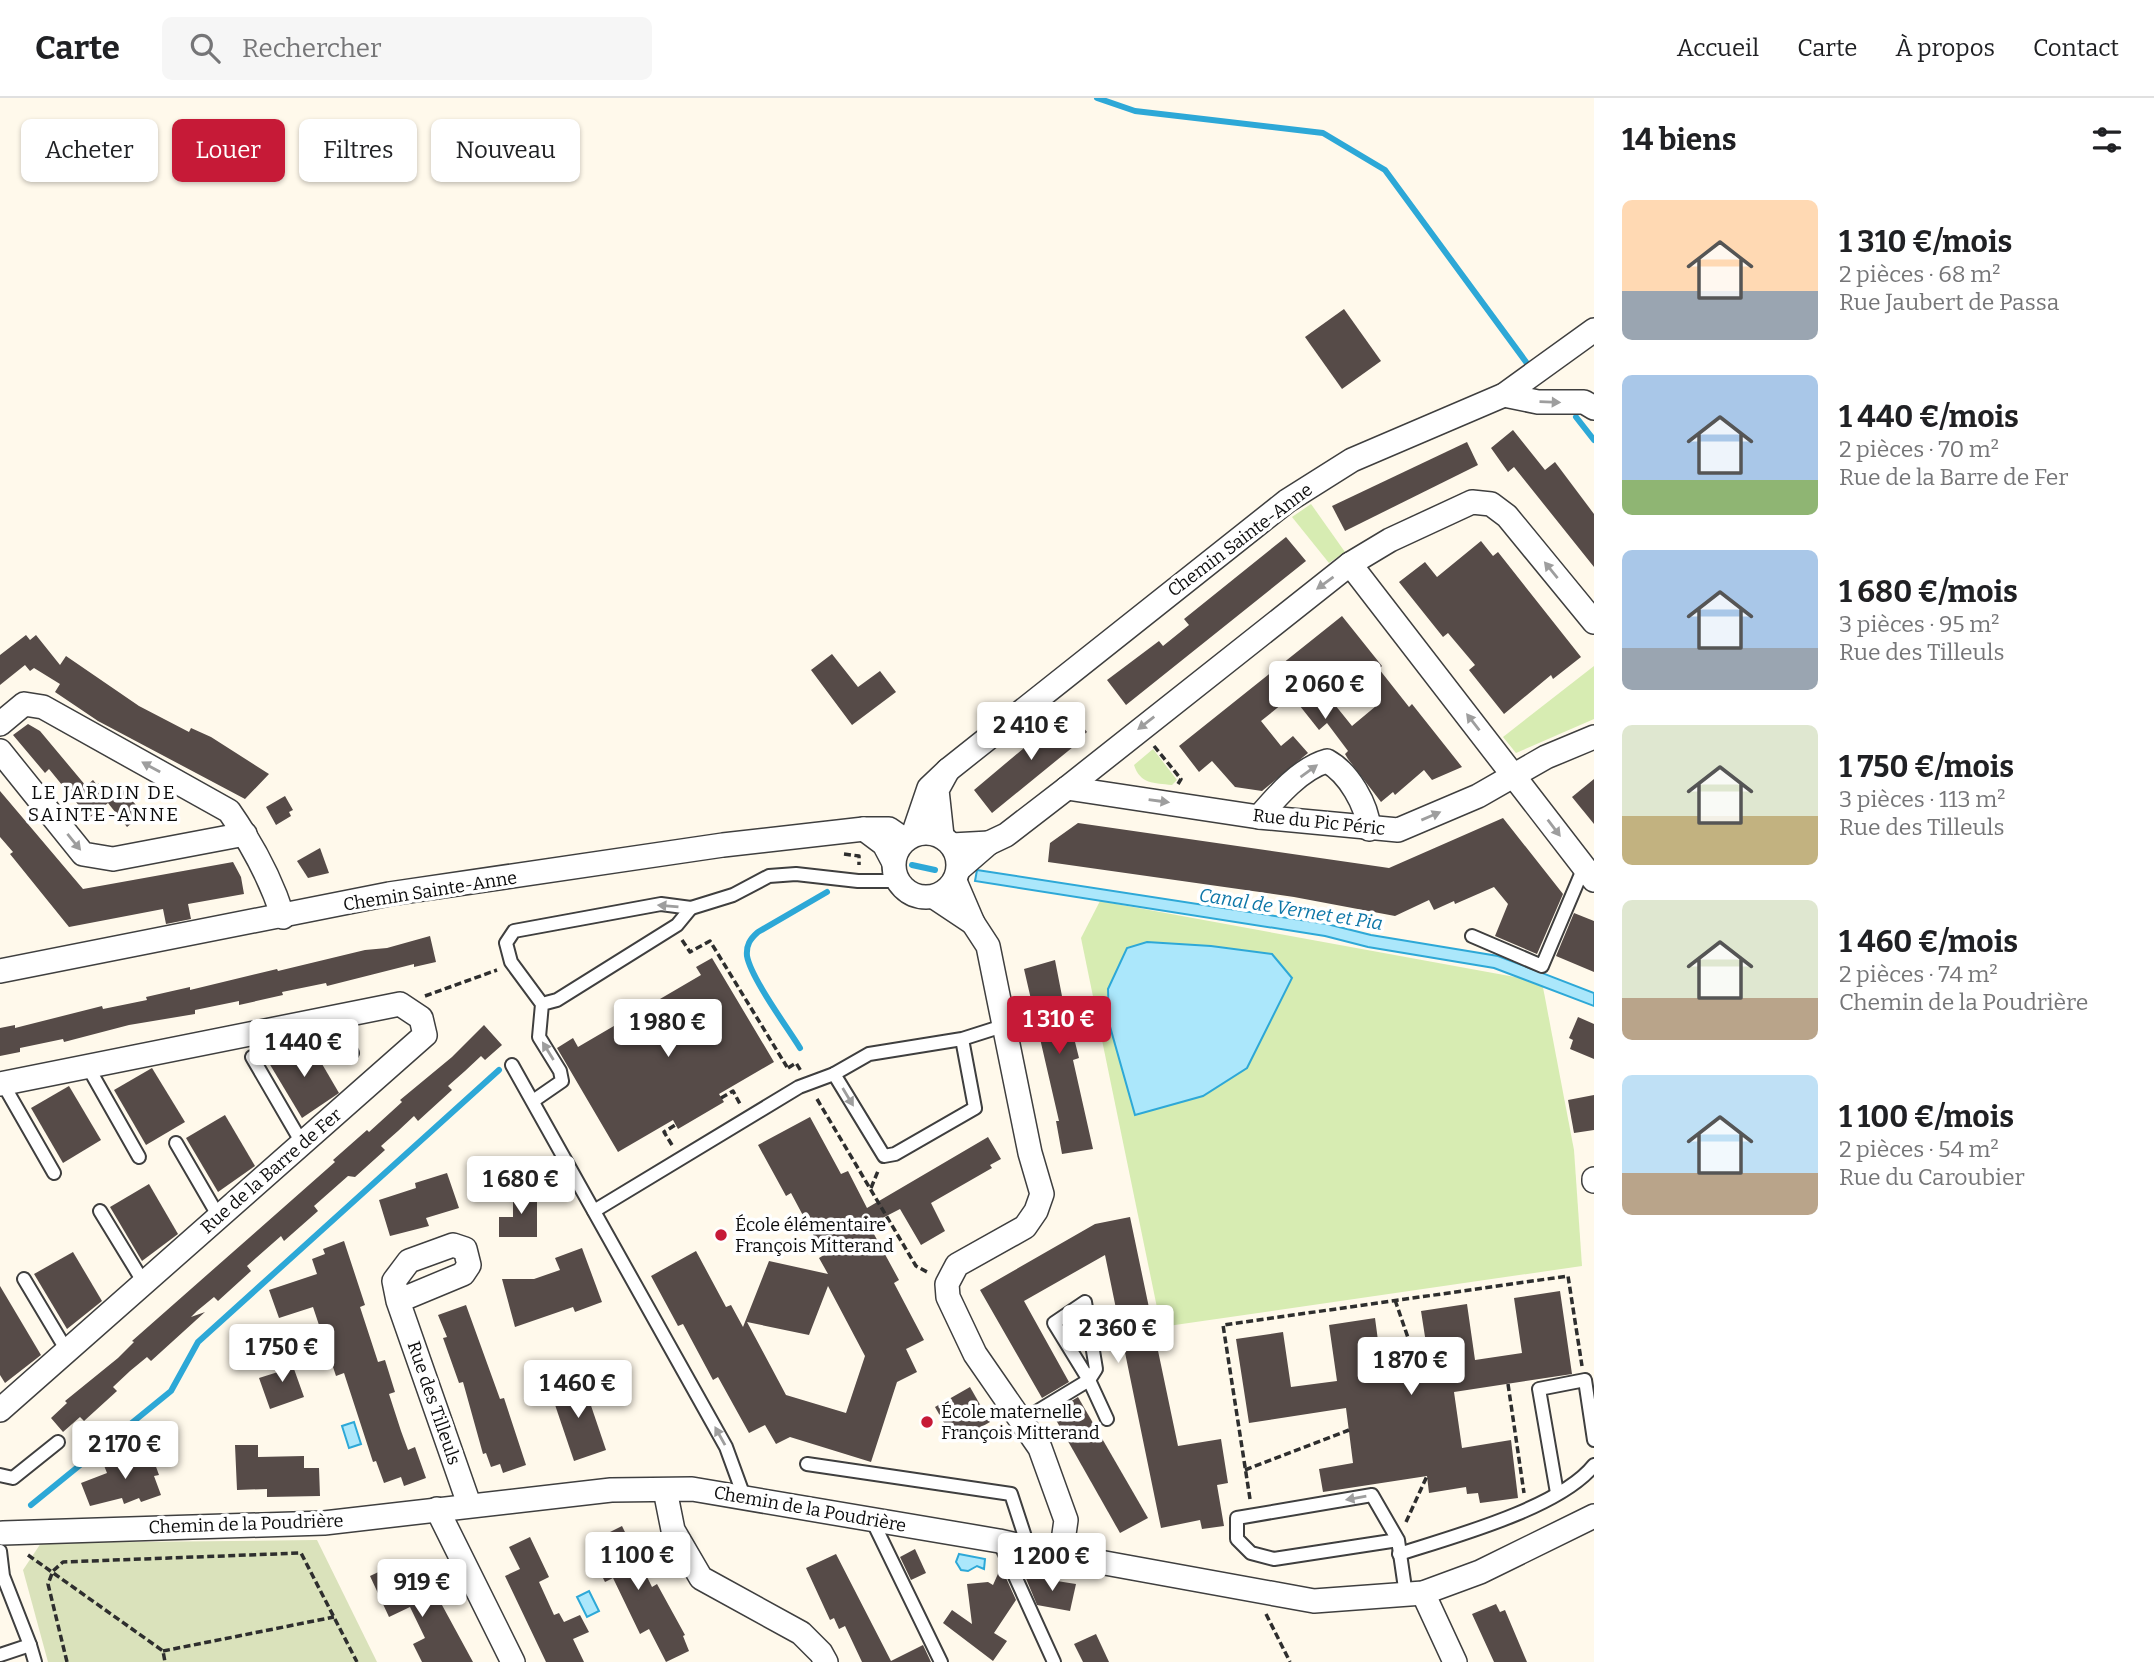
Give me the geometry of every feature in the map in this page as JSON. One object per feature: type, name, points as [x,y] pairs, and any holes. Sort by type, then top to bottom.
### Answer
[{"type":"street","name":"Chemin Sainte-Anne","points":[[0,971],[389,894],[723,845],[889,829],[909,838],[929,788],[948,770],[1287,501],[1352,460],[1504,395],[1594,330]]},
{"type":"street","points":[[1504,395],[1538,402],[1584,402],[1594,408]]},
{"type":"street","points":[[864,830],[884,844],[895,871],[913,896],[934,897],[947,891],[957,875],[989,844],[1006,835],[1067,788],[1350,564],[1390,540],[1472,502],[1492,504],[1507,516],[1594,622]]},
{"type":"street","points":[[1350,564],[1589,874]]},
{"type":"street","points":[[0,724],[24,704],[43,707],[229,811],[275,889],[283,917]]},
{"type":"street","name":"Rue du Pic Péric","points":[[1067,788],[1259,817],[1398,830],[1478,796],[1546,757],[1594,737]]},
{"type":"street","points":[[0,751],[83,854],[113,859],[245,834]]},
{"type":"street","points":[[1103,794],[1105,757]]},
{"type":"street","points":[[1259,817],[1273,800],[1315,765],[1327,761],[1338,768],[1367,812],[1369,829]]},
{"type":"street","points":[[948,770],[937,790],[947,841],[973,923],[988,946],[1030,1153],[1042,1194],[1037,1211],[1025,1227],[972,1254],[957,1265],[947,1284],[947,1297],[975,1354],[1040,1448],[1066,1520],[1061,1555]]},
{"type":"street","points":[[895,871],[909,838],[928,832],[947,841],[989,844]]},
{"type":"street","points":[[934,897],[973,923]]},
{"type":"street","points":[[2,1084],[400,1004]]},
{"type":"street","name":"Rue de la Barre de Fer","points":[[0,1410],[425,1035],[421,1018],[400,1004]]},
{"type":"street","name":"Rue des Tilleuls","points":[[398,1301],[469,1504]]},
{"type":"street","name":"Chemin de la Poudrière","points":[[1,1538],[324,1523],[469,1504],[611,1490],[692,1489],[1028,1546],[1061,1555],[1314,1601],[1415,1594],[1480,1572],[1594,1516]]},
{"type":"street","points":[[665,1490],[673,1530],[701,1578],[801,1633],[826,1662]]},
{"type":"street","points":[[437,1509],[513,1662]]},
{"type":"street","points":[[1415,1594],[1455,1662]]},
{"type":"lane","points":[[533,1101],[562,1081],[560,1071],[539,1037],[542,1004],[511,962],[506,943],[514,931],[662,904],[691,908],[733,895],[769,876],[796,874],[858,881],[895,871]]},
{"type":"lane","points":[[1472,936],[1542,966],[1589,874]]},
{"type":"lane","points":[[542,1004],[557,1000],[672,927],[691,908]]},
{"type":"lane","points":[[333,1018],[352,1054]]},
{"type":"lane","points":[[594,1211],[804,1085],[834,1074],[869,1054],[961,1038],[1006,1025]]},
{"type":"lane","points":[[834,1074],[884,1156],[895,1154],[975,1108],[961,1038]]},
{"type":"lane","points":[[252,1057],[302,1143]]},
{"type":"lane","points":[[512,1065],[726,1447],[745,1499]]},
{"type":"lane","points":[[88,1067],[139,1157]]},
{"type":"lane","points":[[2,1084],[54,1173]]},
{"type":"lane","points":[[176,1143],[219,1217]]},
{"type":"lane","points":[[100,1212],[144,1283]]},
{"type":"lane","points":[[24,1279],[67,1351]]},
{"type":"lane","points":[[1023,1420],[1089,1380],[1096,1368],[1085,1302],[1054,1323],[1089,1380],[1107,1419]]},
{"type":"lane","points":[[1557,1493],[1539,1389],[1585,1380],[1594,1440]]},
{"type":"lane","points":[[0,1475],[13,1478],[58,1442]]},
{"type":"lane","points":[[807,1464],[1011,1494],[1028,1546]]},
{"type":"lane","points":[[1399,1554],[1482,1528],[1527,1509],[1583,1479],[1594,1465]]},
{"type":"lane","points":[[1398,1540],[1274,1559],[1251,1553],[1237,1539],[1237,1518],[1372,1495],[1398,1540],[1399,1554],[1415,1594]]},
{"type":"lane","points":[[872,1520],[941,1662]]},
{"type":"lane","points":[[1,1538],[1,1576],[35,1662]]},
{"type":"lane","points":[[999,1541],[1055,1662]]},
{"type":"lane","points":[[0,1656],[30,1645]]},
{"type":"path","points":[[1131,735],[1141,744],[1155,746],[1181,779],[1170,803]]},
{"type":"path","points":[[672,927],[690,952],[710,941],[788,1068],[804,1085],[916,1266],[947,1284]]},
{"type":"path","points":[[400,1004],[493,973],[511,962]]},
{"type":"path","points":[[788,1068],[796,1063],[804,1085]]},
{"type":"path","points":[[722,1098],[733,1091],[748,1118]]},
{"type":"path","points":[[676,1125],[664,1132],[681,1158]]},
{"type":"path","points":[[1252,1515],[1223,1325],[1568,1276],[1585,1380]]},
{"type":"path","points":[[1395,1300],[1415,1358]]},
{"type":"path","points":[[1508,1384],[1527,1509]]},
{"type":"path","points":[[1245,1469],[1349,1430]]},
{"type":"path","points":[[1398,1540],[1427,1476]]},
{"type":"path","points":[[1,1538],[53,1571],[163,1651],[165,1662]]},
{"type":"path","points":[[67,1662],[48,1584],[53,1571],[63,1562],[301,1553],[357,1662]]},
{"type":"path","points":[[1259,1591],[1264,1611],[1290,1662]]},
{"type":"path","points":[[163,1651],[334,1617]]},
{"type":"green space","points":[[1311,504],[1345,552],[1329,563],[1292,517]]},
{"type":"green space","points":[[1594,666],[1594,719],[1516,753],[1503,737]]},
{"type":"green space","points":[[1153,749],[1177,780],[1172,785],[1148,781],[1137,771],[1134,765]]},
{"type":"green space","points":[[1100,901],[1542,982],[1574,1150],[1582,1266],[1161,1327],[1081,938]]},
{"type":"green space","points":[[317,1540],[377,1662],[48,1662],[23,1570],[41,1543]]},
{"type":"water","name":"Canal de Vernet et Pia","points":[[977,870],[1327,924],[1371,935],[1498,956],[1594,993],[1594,1006],[1494,968],[1368,947],[1325,936],[975,881]]},
{"type":"water","points":[[1147,942],[1211,946],[1272,954],[1292,978],[1247,1068],[1203,1096],[1135,1115],[1109,1023],[1108,989],[1127,948]]},
{"type":"water","points":[[354,1422],[361,1444],[349,1448],[342,1426]]},
{"type":"water","points":[[959,1554],[985,1559],[984,1569],[977,1566],[968,1571],[961,1570],[956,1562]]},
{"type":"water","points":[[589,1591],[599,1611],[587,1617],[577,1597]]},
{"type":"building","points":[[1344,309],[1381,361],[1342,389],[1305,337]]},
{"type":"building","points":[[1513,430],[1545,470],[1555,462],[1594,514],[1594,567],[1514,467],[1508,472],[1491,448]]},
{"type":"building","points":[[1467,442],[1478,465],[1345,531],[1332,506]]},
{"type":"building","points":[[1286,537],[1306,561],[1126,705],[1107,680],[1159,641],[1163,646],[1189,625],[1184,619]]},
{"type":"building","points":[[1481,541],[1493,556],[1498,552],[1581,657],[1553,679],[1551,675],[1504,714],[1469,670],[1475,665],[1448,633],[1443,637],[1399,582],[1425,562],[1437,577]]},
{"type":"building","points":[[1342,616],[1382,666],[1379,669],[1409,707],[1412,704],[1462,767],[1432,780],[1424,770],[1395,795],[1393,792],[1381,802],[1348,759],[1345,754],[1348,751],[1327,723],[1319,730],[1292,696],[1261,721],[1281,746],[1293,736],[1308,753],[1262,791],[1235,787],[1212,761],[1199,772],[1179,746]],"holes":[[[1340,661],[1376,706],[1352,726],[1315,680]]]},
{"type":"building","points":[[26,635],[30,640],[36,635],[60,665],[66,656],[139,706],[189,732],[191,728],[211,737],[269,774],[245,799],[98,721],[55,692],[60,684],[34,668],[30,671],[25,665],[0,685],[0,655]]},
{"type":"building","points":[[832,654],[858,687],[880,671],[896,692],[852,725],[811,670]]},
{"type":"building","points":[[1069,710],[1087,732],[1071,745],[1073,747],[992,813],[974,790]]},
{"type":"building","points":[[28,724],[40,731],[86,786],[93,780],[97,785],[99,783],[112,799],[124,790],[143,814],[127,827],[108,803],[89,818],[49,769],[45,773],[13,735]]},
{"type":"building","points":[[1594,779],[1594,824],[1572,797]]},
{"type":"building","points":[[0,791],[83,889],[233,862],[241,877],[244,894],[188,904],[191,919],[166,924],[163,909],[69,927],[10,854],[13,852],[0,837]]},
{"type":"building","points":[[285,796],[293,810],[289,812],[291,816],[276,825],[266,807]]},
{"type":"building","points":[[1503,818],[1563,894],[1537,954],[1495,936],[1508,904],[1494,887],[1434,910],[1429,900],[1395,916],[1294,897],[1048,862],[1050,843],[1078,823],[1389,868]]},
{"type":"building","points":[[320,848],[329,873],[308,878],[297,861]]},
{"type":"building","points":[[1574,913],[1594,921],[1594,972],[1556,956]]},
{"type":"building","points":[[430,936],[436,962],[414,967],[414,964],[327,986],[326,983],[282,992],[283,995],[239,1005],[239,1001],[195,1010],[195,1014],[129,1025],[64,1042],[63,1039],[20,1048],[20,1052],[0,1056],[0,1028],[15,1025],[15,1028],[102,1006],[103,1009],[147,1000],[146,997],[190,987],[190,990],[365,950],[387,948]]},
{"type":"building","points":[[712,958],[774,1062],[719,1094],[724,1102],[678,1129],[673,1120],[618,1152],[557,1048],[573,1038],[578,1047],[701,975],[696,967]]},
{"type":"building","points":[[1055,960],[1068,1027],[1071,1026],[1079,1058],[1073,1060],[1093,1149],[1062,1154],[1056,1121],[1059,1121],[1024,969]]},
{"type":"building","points":[[1578,1017],[1594,1024],[1594,1059],[1570,1049],[1573,1040],[1569,1038]]},
{"type":"building","points":[[484,1025],[502,1045],[485,1060],[481,1056],[448,1086],[452,1090],[418,1121],[414,1116],[381,1146],[385,1150],[355,1177],[348,1176],[314,1206],[318,1211],[284,1241],[281,1236],[247,1266],[251,1271],[218,1301],[214,1297],[197,1311],[191,1317],[205,1312],[151,1361],[147,1357],[130,1371],[113,1387],[117,1391],[84,1421],[80,1417],[63,1432],[51,1418],[67,1403],[65,1401],[118,1358],[134,1342],[132,1341],[335,1162],[333,1160],[367,1130],[369,1132],[402,1102],[400,1100],[452,1057]]},
{"type":"building","points":[[308,1040],[339,1093],[302,1118],[269,1063]]},
{"type":"building","points":[[152,1068],[185,1122],[146,1145],[114,1090]]},
{"type":"building","points":[[69,1086],[101,1140],[63,1163],[31,1108]]},
{"type":"building","points":[[1594,1095],[1594,1130],[1574,1133],[1568,1100]]},
{"type":"building","points":[[225,1115],[255,1166],[218,1192],[186,1138]]},
{"type":"building","points":[[810,1117],[841,1174],[848,1171],[867,1208],[988,1137],[1001,1159],[990,1165],[992,1168],[931,1203],[945,1231],[921,1245],[900,1209],[869,1225],[899,1280],[894,1283],[924,1340],[906,1349],[917,1372],[897,1382],[871,1462],[790,1437],[776,1444],[765,1425],[749,1433],[718,1377],[713,1380],[683,1324],[678,1326],[651,1276],[696,1251],[726,1307],[731,1305],[743,1327],[769,1261],[828,1274],[819,1258],[824,1255],[791,1193],[786,1196],[758,1145]],"holes":[[[828,1286],[865,1356],[846,1413],[786,1395],[747,1322],[809,1335]]]},
{"type":"building","points":[[447,1173],[459,1208],[426,1218],[429,1226],[390,1236],[379,1200],[416,1188],[415,1183]]},
{"type":"building","points":[[149,1184],[178,1234],[142,1261],[110,1207]]},
{"type":"building","points":[[513,1190],[537,1190],[537,1237],[499,1237],[499,1217],[513,1217]]},
{"type":"building","points":[[1130,1217],[1178,1446],[1221,1439],[1228,1483],[1217,1485],[1224,1526],[1202,1529],[1200,1520],[1161,1528],[1105,1255],[1024,1301],[1069,1382],[1042,1398],[980,1290],[1095,1224]]},
{"type":"building","points":[[344,1241],[365,1305],[360,1307],[378,1362],[385,1360],[395,1392],[389,1394],[401,1431],[408,1450],[415,1447],[426,1478],[404,1486],[401,1477],[384,1483],[376,1461],[373,1462],[344,1373],[336,1376],[313,1307],[279,1318],[269,1290],[317,1274],[312,1259],[325,1254],[323,1249]]},
{"type":"building","points":[[582,1248],[602,1302],[575,1312],[573,1307],[515,1327],[502,1279],[534,1279],[560,1270],[555,1258]]},
{"type":"building","points":[[73,1252],[102,1301],[67,1329],[34,1274]]},
{"type":"building","points":[[0,1286],[41,1355],[5,1383],[0,1375]]},
{"type":"building","points":[[1560,1291],[1572,1374],[1454,1392],[1462,1448],[1511,1440],[1518,1498],[1480,1503],[1478,1493],[1467,1494],[1466,1487],[1429,1493],[1427,1476],[1323,1492],[1319,1469],[1353,1463],[1346,1408],[1249,1423],[1236,1339],[1283,1332],[1291,1387],[1337,1381],[1329,1325],[1375,1318],[1381,1363],[1428,1356],[1421,1311],[1467,1304],[1475,1360],[1522,1353],[1514,1298]]},
{"type":"building","points":[[466,1305],[500,1399],[504,1398],[526,1465],[503,1473],[500,1464],[491,1467],[486,1453],[483,1454],[463,1382],[459,1383],[443,1338],[447,1337],[438,1315]]},
{"type":"building","points":[[289,1355],[304,1397],[270,1409],[259,1378],[278,1372],[274,1360]]},
{"type":"building","points":[[582,1379],[606,1450],[574,1461],[550,1390]]},
{"type":"building","points":[[970,1387],[990,1422],[955,1442],[935,1407]]},
{"type":"building","points":[[1078,1397],[1148,1518],[1120,1533],[1052,1413]]},
{"type":"building","points":[[235,1445],[258,1445],[258,1457],[304,1456],[304,1468],[319,1468],[320,1496],[267,1497],[267,1489],[237,1490]]},
{"type":"building","points":[[150,1450],[159,1475],[154,1476],[161,1495],[141,1502],[139,1498],[124,1504],[122,1498],[90,1506],[81,1483],[107,1473],[103,1463],[119,1457],[120,1461]]},
{"type":"building","points":[[622,1526],[652,1587],[657,1584],[685,1635],[683,1636],[689,1651],[666,1662],[649,1629],[640,1634],[613,1578],[605,1582],[586,1544]]},
{"type":"building","points":[[530,1537],[549,1577],[539,1582],[554,1615],[559,1613],[564,1622],[580,1615],[589,1632],[573,1639],[584,1662],[546,1662],[505,1576],[520,1569],[509,1547]]},
{"type":"building","points":[[915,1549],[926,1573],[911,1580],[900,1557]]},
{"type":"building","points":[[836,1554],[891,1661],[923,1645],[931,1662],[862,1662],[845,1626],[839,1629],[834,1618],[830,1620],[806,1568]]},
{"type":"building","points":[[391,1566],[398,1581],[404,1578],[410,1589],[418,1584],[426,1599],[436,1594],[473,1662],[422,1662],[413,1644],[425,1638],[410,1607],[389,1617],[370,1576]]},
{"type":"building","points":[[1001,1567],[1016,1600],[994,1633],[1007,1641],[993,1661],[943,1623],[952,1610],[972,1624],[967,1584],[988,1582],[993,1585]]},
{"type":"building","points":[[1025,1576],[1076,1584],[1070,1611],[1037,1605]]},
{"type":"building","points":[[1496,1604],[1500,1612],[1505,1610],[1527,1662],[1494,1662],[1472,1614]]},
{"type":"building","points":[[1096,1634],[1109,1662],[1083,1662],[1074,1644]]},
{"type":"waterway","points":[[1097,98],[1135,111],[1323,133],[1385,170],[1529,366]]},
{"type":"waterway","points":[[1576,417],[1594,440]]},
{"type":"waterway","points":[[912,865],[935,870]]},
{"type":"waterway","points":[[800,1048],[755,977],[747,949],[758,932],[827,892]]},
{"type":"waterway","points":[[31,1505],[171,1391],[198,1342],[499,1070]]},
{"type":"place","name":"École élémentaire François Mitterand","points":[[721,1235]]},
{"type":"place","name":"École maternelle François Mitterand","points":[[927,1422]]},
{"type":"district","name":"LE JARDIN DE SAINTE-ANNE","points":[[104,803]]}]
